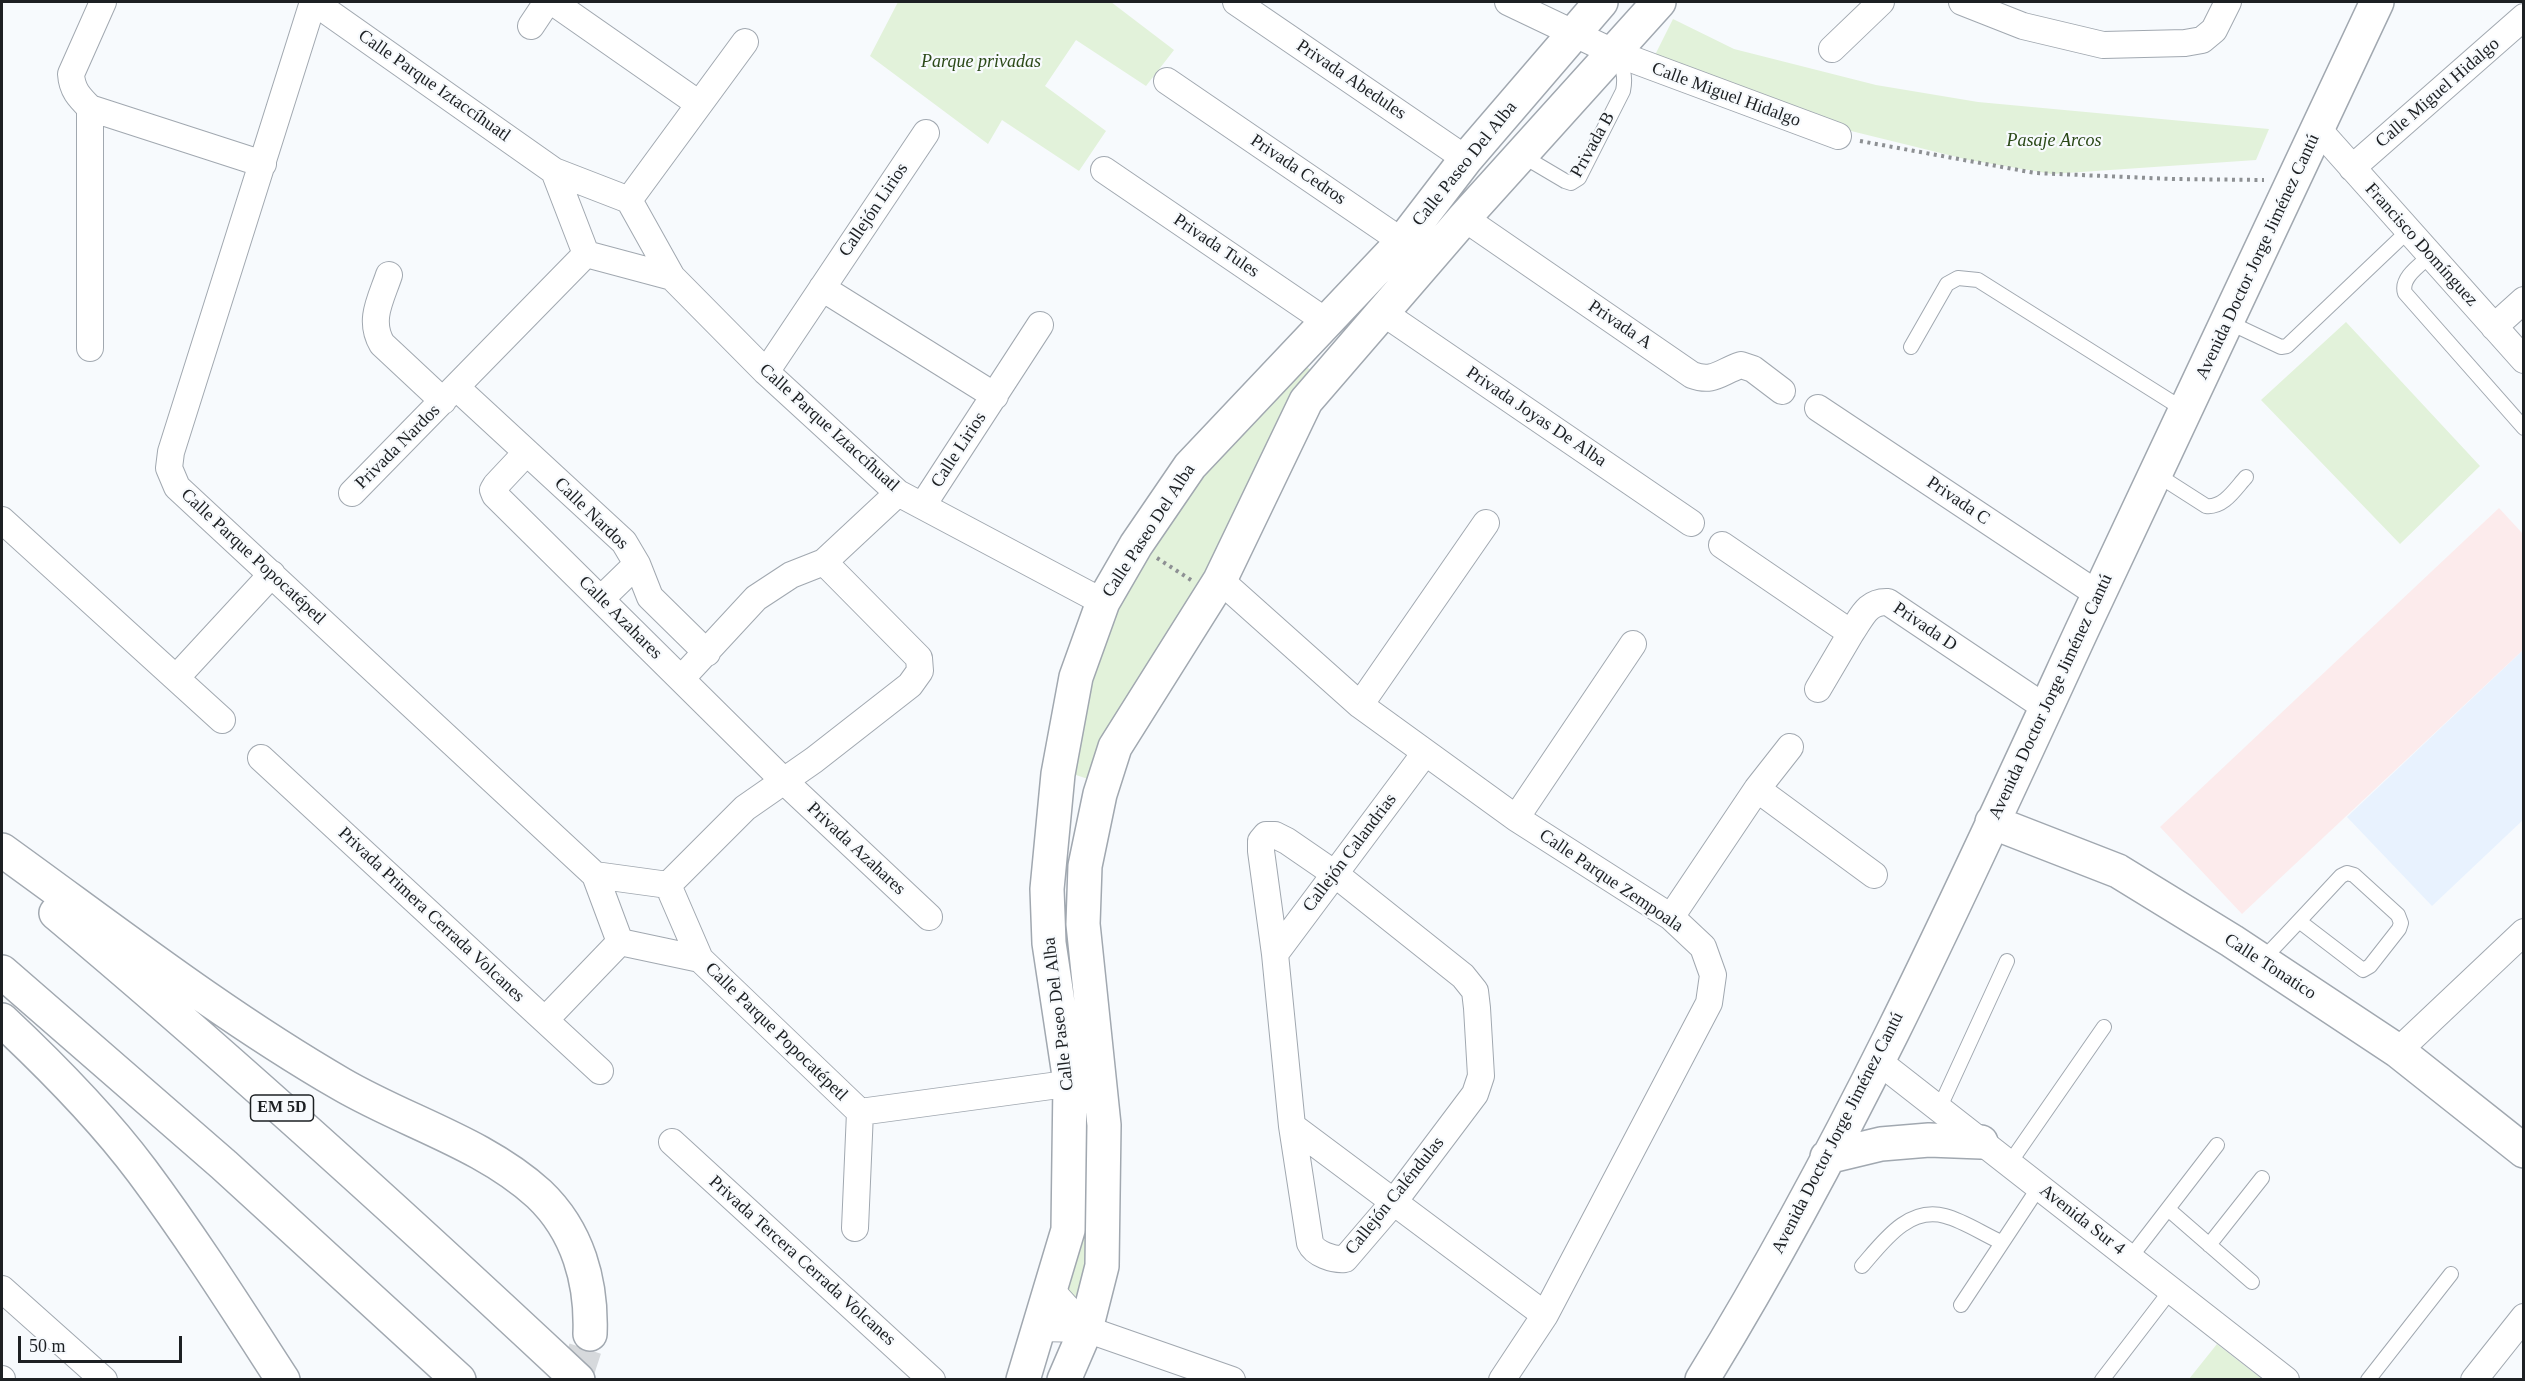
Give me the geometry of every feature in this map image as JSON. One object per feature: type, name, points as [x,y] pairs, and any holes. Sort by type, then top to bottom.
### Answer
[{"type":"main road","name":"Calle Paseo Del Alba","points":[[1023,1380],[1068,1230],[1085,1082],[1082,891],[1100,794],[1116,747],[1216,587],[1306,401],[1382,312],[1466,159],[1601,2]]},
{"type":"main road","name":"Calle Paseo Del Alba","points":[[1064,1380],[1086,1329],[1102,1266],[1104,1125],[1085,1082],[1049,943],[1047,889],[1058,774],[1076,676],[1103,602],[1136,545],[1190,466],[1327,322],[1416,250],[1464,218],[1659,2]]},
{"type":"main road","name":"Avenida Doctor Jorge Jiménez Cantú","points":[[1702,1380],[1754,1295],[1878,1062],[2377,2]]},
{"type":"main road","points":[[1058,774],[1068,792],[1076,796],[1087,798],[1100,794]]},
{"type":"main road","name":"Calle Tonatico","points":[[1992,822],[2118,870],[2398,1052],[2521,1145]]},
{"type":"main road","points":[[2,850],[188,987],[341,1084],[491,1160],[539,1194],[554,1211],[578,1250],[589,1292],[590,1334]]},
{"type":"main road","name":"EM 5D","points":[[2,873],[55,913],[178,1016],[578,1380]]},
{"type":"main road","points":[[2,972],[224,1165],[459,1380]]},
{"type":"main road","points":[[2,1020],[88,1106],[142,1171],[212,1271],[283,1380]]},
{"type":"main road","points":[[1827,1157],[1881,1144],[1929,1140],[1981,1142]]},
{"type":"street","points":[[103,2],[71,74],[71,86],[79,97],[90,108],[263,164]]},
{"type":"street","points":[[531,26],[547,2]]},
{"type":"street","points":[[553,2],[699,104]]},
{"type":"street","name":"Privada Abedules","points":[[1236,2],[1466,159]]},
{"type":"street","name":"Calle Miguel Hidalgo","points":[[1508,2],[1615,53],[1838,136]]},
{"type":"street","points":[[1832,50],[1881,2]]},
{"type":"street","points":[[1962,2],[2023,26],[2103,45],[2185,43],[2202,40],[2214,30],[2228,2]]},
{"type":"street","name":"Calle Parque Popocatépetl","points":[[324,4],[263,164],[171,452],[169,468],[177,487],[595,875],[620,942],[700,959]]},
{"type":"street","name":"Calle Parque Iztaccíhuatl","points":[[324,4],[554,171],[629,200],[672,277],[766,372],[898,493],[1103,602]]},
{"type":"street","name":"Calle Miguel Hidalgo","points":[[2352,168],[2523,17]]},
{"type":"street","points":[[629,200],[745,42]]},
{"type":"street","name":"Privada Cedros","points":[[1167,81],[1416,250]]},
{"type":"street","points":[[90,108],[90,348]]},
{"type":"street","name":"Francisco Domínguez","points":[[2318,129],[2523,360]]},
{"type":"street","name":"Callejón Lirios","points":[[822,288],[926,133]]},
{"type":"street","name":"Privada Tules","points":[[1104,170],[1327,322]]},
{"type":"street","points":[[554,171],[586,254]]},
{"type":"street","name":"Privada A","points":[[1464,218],[1692,375],[1704,380],[1741,365],[1753,369],[1782,391]]},
{"type":"street","points":[[615,262],[637,247],[647,232]]},
{"type":"street","points":[[586,254],[672,277]]},
{"type":"street","points":[[450,394],[586,254]]},
{"type":"street","name":"Privada Nardos","points":[[352,493],[450,394],[382,344],[375,332],[375,318],[389,275]]},
{"type":"street","points":[[766,372],[822,288],[995,396],[1040,325]]},
{"type":"street","points":[[2494,327],[2522,301]]},
{"type":"street","name":"Privada Joyas De Alba","points":[[1382,312],[1691,523]]},
{"type":"street","name":"Calle Nardos","points":[[450,394],[526,453],[624,542],[638,564],[650,597],[707,653]]},
{"type":"street","name":"Calle Lirios","points":[[923,505],[995,396]]},
{"type":"street","name":"Privada C","points":[[1818,408],[2099,595]]},
{"type":"street","name":"Calle Azahares","points":[[526,453],[496,485],[493,490],[495,495],[783,780]]},
{"type":"street","points":[[681,679],[756,598],[792,575],[824,562],[898,493]]},
{"type":"street","points":[[2,520],[222,720]]},
{"type":"street","points":[[1360,705],[1486,524]]},
{"type":"street","points":[[1722,545],[1851,633],[1818,689]]},
{"type":"street","points":[[595,875],[668,885],[745,808],[814,760],[910,685],[920,671],[919,658],[824,562]]},
{"type":"street","points":[[601,599],[638,564]]},
{"type":"street","points":[[176,678],[272,574]]},
{"type":"street","name":"Calle Parque Zempoala","points":[[1216,587],[1360,705],[1516,818],[1671,917],[1703,947],[1713,975],[1709,1003],[1545,1315],[1502,1380]]},
{"type":"street","name":"Privada D","points":[[1851,633],[1868,608],[1878,601],[1888,602],[2046,708]]},
{"type":"street","points":[[1516,818],[1633,644]]},
{"type":"street","points":[[1671,917],[1757,789],[1790,747]]},
{"type":"street","name":"Callejón Calandrias","points":[[1275,954],[1425,753]]},
{"type":"street","name":"Privada Primera Cerrada Volcanes","points":[[261,758],[600,1071]]},
{"type":"street","name":"Privada Azahares","points":[[783,780],[929,917]]},
{"type":"street","points":[[1757,789],[1874,875]]},
{"type":"street","name":"Callejón Caléndulas","points":[[1266,835],[1275,835],[1335,874],[1463,976],[1475,991],[1481,1076],[1479,1085],[1393,1203],[1345,1259],[1338,1260],[1312,1249],[1310,1243],[1292,1126],[1275,954],[1261,841],[1266,835]]},
{"type":"street","name":"Calle Parque Popocatépetl","points":[[668,885],[700,959],[860,1112],[1085,1082]]},
{"type":"street","points":[[2398,1052],[2523,932]]},
{"type":"street","points":[[544,1020],[620,942]]},
{"type":"street","name":"Avenida Sur 4","points":[[1878,1062],[2286,1380]]},
{"type":"street","points":[[855,1228],[860,1112]]},
{"type":"street","points":[[1292,1126],[1545,1315]]},
{"type":"street","name":"Privada Tercera Cerrada Volcanes","points":[[672,1142],[932,1380]]},
{"type":"street","points":[[2,1289],[104,1380]]},
{"type":"street","points":[[1050,1289],[1086,1329]]},
{"type":"street","points":[[2474,1380],[2523,1317]]},
{"type":"street","points":[[1038,1328],[1086,1329],[1232,1380]]},
{"type":"lane","name":"Privada B","points":[[1521,155],[1565,181],[1571,183],[1579,178],[1623,91],[1625,78],[1623,67],[1615,53]]},
{"type":"lane","points":[[2228,322],[2281,347],[2287,346],[2408,231]]},
{"type":"lane","points":[[2430,256],[2404,280],[2402,286],[2405,293],[2523,428]]},
{"type":"lane","points":[[1911,347],[1947,284],[1958,278],[1978,280],[2186,411]]},
{"type":"lane","points":[[2156,474],[2206,506],[2213,507],[2222,503],[2246,477]]},
{"type":"lane","points":[[2261,961],[2341,876],[2347,873],[2354,875],[2398,915],[2401,923],[2399,929],[2370,966],[2362,970],[2299,921]]},
{"type":"lane","points":[[1939,1109],[2007,961]]},
{"type":"lane","points":[[2009,1164],[2104,1026]]},
{"type":"lane","points":[[2130,1258],[2217,1146]]},
{"type":"lane","points":[[2209,1245],[2262,1178]]},
{"type":"lane","points":[[1960,1305],[2039,1187]]},
{"type":"lane","points":[[2168,1209],[2252,1282]]},
{"type":"lane","points":[[1862,1266],[1893,1230],[1920,1216],[1945,1215],[2001,1242]]},
{"type":"lane","points":[[2368,1380],[2451,1274]]},
{"type":"lane","points":[[2102,1380],[2171,1290]]},
{"type":"path","points":[[1838,136],[2035,173],[2172,179],[2294,180]]},
{"type":"path","points":[[1136,545],[1216,587]]},
{"type":"shaded area","points":[[2499,508],[2523,534],[2523,650],[2242,914],[2160,827]]},
{"type":"shaded area","points":[[2523,650],[2523,820],[2432,906],[2347,817]]},
{"type":"green space","name":"Parque privadas","points":[[898,2],[1111,2],[1174,50],[1146,86],[1076,40],[1045,86],[1106,131],[1079,171],[1002,120],[988,144],[870,56]]},
{"type":"green space","name":"Pasaje Arcos","points":[[1673,19],[1734,49],[1876,85],[1978,102],[2269,129],[2256,160],[2052,174],[1969,160],[1847,130],[1655,55]]},
{"type":"green space","points":[[2346,322],[2480,466],[2400,544],[2261,400]]},
{"type":"green space","points":[[1298,360],[1318,376],[1091,780],[1067,772],[1083,671],[1134,553]]},
{"type":"green space","points":[[1073,1095],[1092,1096],[1090,1242],[1078,1305],[1059,1293]]},
{"type":"green space","points":[[2217,1344],[2262,1379],[2189,1379]]},
{"type":"tunnel","points":[[575,1380],[590,1334]]}]
